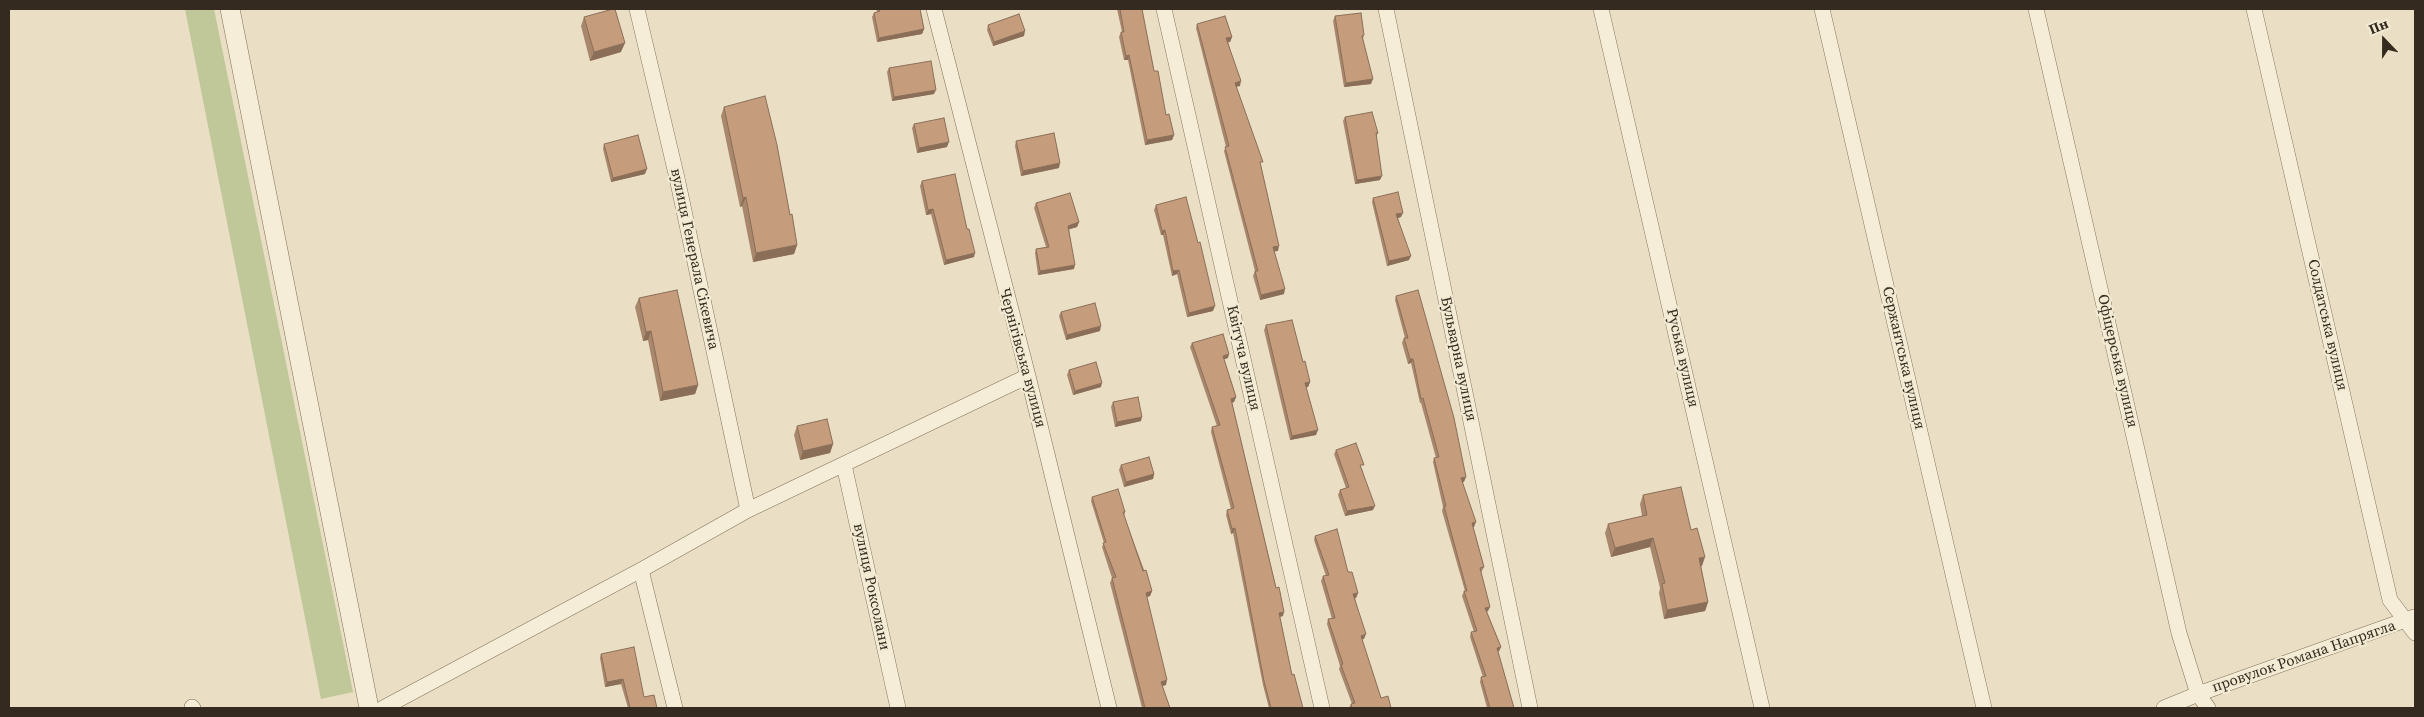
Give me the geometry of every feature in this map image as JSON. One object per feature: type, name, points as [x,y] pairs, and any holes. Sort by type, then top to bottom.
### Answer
[{"type":"street","points":[[230,9],[369,708]]},
{"type":"street","name":"вулиця Генерала Сікевича","points":[[636,9],[677,178],[748,510]]},
{"type":"street","name":"Чернігівська вулиця","points":[[934,9],[1028,376],[1109,708]]},
{"type":"street","name":"Квітуча вулиця","points":[[1164,9],[1322,708]]},
{"type":"street","name":"Бульварна вулиця","points":[[1386,9],[1530,708]]},
{"type":"street","name":"Руська вулиця","points":[[1601,9],[1762,708]]},
{"type":"street","name":"Сержантська вулиця","points":[[1822,9],[1984,708]]},
{"type":"street","name":"Офіцерська вулиця","points":[[2036,9],[2179,633],[2198,694],[2208,708]]},
{"type":"street","name":"Солдатська вулиця","points":[[2254,9],[2390,600],[2412,623]]},
{"type":"street","points":[[383,708],[641,570],[748,510],[1028,376]]},
{"type":"street","name":"вулиця Роксолани","points":[[844,465],[898,708]]},
{"type":"street","points":[[641,570],[675,708]]},
{"type":"street","name":"провулок Романа Напрягла","points":[[2164,708],[2198,694],[2412,623]]},
{"type":"green space","points":[[185,9],[214,9],[353,692],[321,699]]},
{"type":"building","points":[[615,9],[625,43],[594,52],[584,17]]},
{"type":"building","points":[[879,9],[920,9],[924,29],[879,38],[874,13],[880,11]]},
{"type":"building","points":[[1120,9],[1142,9],[1154,71],[1158,71],[1166,115],[1169,114],[1174,135],[1147,140],[1129,55],[1126,56],[1121,32],[1124,32]]},
{"type":"building","points":[[1361,13],[1364,35],[1362,36],[1373,79],[1346,83],[1335,16]]},
{"type":"building","points":[[1019,14],[1025,31],[994,42],[988,25]]},
{"type":"building","points":[[1225,16],[1232,37],[1226,38],[1241,81],[1235,83],[1263,162],[1260,162],[1279,246],[1273,247],[1285,289],[1261,295],[1255,271],[1258,271],[1225,147],[1229,146],[1197,24]]},
{"type":"building","points":[[931,61],[936,90],[894,97],[889,68]]},
{"type":"building","points":[[765,96],[777,145],[790,215],[792,214],[797,245],[756,253],[746,197],[743,198],[724,107]]},
{"type":"building","points":[[1372,112],[1378,133],[1376,133],[1382,176],[1357,180],[1345,117]]},
{"type":"building","points":[[944,118],[949,142],[919,148],[914,124]]},
{"type":"building","points":[[1054,133],[1060,163],[1023,171],[1016,141]]},
{"type":"building","points":[[638,135],[647,169],[613,178],[604,144]]},
{"type":"building","points":[[955,174],[967,229],[969,229],[975,253],[946,260],[933,209],[928,210],[922,181]]},
{"type":"building","points":[[1398,192],[1403,213],[1396,214],[1411,256],[1389,261],[1373,198]]},
{"type":"building","points":[[1070,193],[1079,222],[1068,226],[1075,265],[1040,271],[1036,249],[1049,247],[1036,203]]},
{"type":"building","points":[[1186,197],[1198,243],[1200,242],[1215,306],[1189,313],[1179,270],[1173,271],[1165,230],[1162,231],[1156,205]]},
{"type":"building","points":[[677,290],[698,385],[663,392],[651,331],[646,332],[639,298]]},
{"type":"building","points":[[1418,290],[1454,418],[1466,477],[1461,478],[1476,522],[1472,523],[1484,567],[1480,568],[1490,607],[1485,608],[1501,647],[1497,648],[1514,708],[1490,708],[1481,677],[1486,676],[1471,632],[1477,631],[1464,591],[1467,591],[1444,506],[1446,506],[1434,458],[1439,457],[1423,398],[1421,399],[1413,359],[1410,359],[1404,338],[1408,338],[1396,296]]},
{"type":"building","points":[[1095,303],[1101,326],[1067,335],[1061,312]]},
{"type":"building","points":[[1292,320],[1310,382],[1305,383],[1318,430],[1292,436],[1266,325]]},
{"type":"building","points":[[1223,334],[1229,354],[1223,356],[1236,397],[1231,399],[1276,588],[1279,587],[1284,612],[1279,613],[1292,675],[1294,674],[1303,708],[1271,708],[1264,681],[1235,528],[1232,529],[1227,510],[1234,508],[1212,427],[1220,425],[1192,343]]},
{"type":"building","points":[[1096,362],[1102,383],[1075,391],[1069,370]]},
{"type":"building","points":[[1138,397],[1142,417],[1117,422],[1113,402]]},
{"type":"building","points":[[827,419],[833,444],[803,451],[797,426]]},
{"type":"building","points":[[1356,443],[1364,465],[1360,465],[1375,506],[1347,511],[1340,490],[1349,487],[1336,450]]},
{"type":"building","points":[[1149,457],[1154,474],[1126,482],[1121,465]]},
{"type":"building","points":[[1681,487],[1691,530],[1697,528],[1705,557],[1699,558],[1708,602],[1667,610],[1662,584],[1665,583],[1653,538],[1615,548],[1608,524],[1647,515],[1643,495]]},
{"type":"building","points":[[1118,489],[1125,512],[1123,512],[1143,571],[1146,570],[1152,591],[1146,593],[1167,680],[1161,682],[1170,708],[1145,708],[1112,578],[1116,577],[1103,543],[1106,542],[1092,497]]},
{"type":"building","points":[[1337,529],[1348,572],[1352,572],[1358,593],[1353,594],[1366,634],[1361,636],[1381,698],[1388,696],[1391,708],[1352,708],[1351,704],[1355,703],[1341,665],[1343,664],[1328,619],[1335,618],[1323,576],[1329,575],[1315,536]]},
{"type":"building","points":[[634,647],[644,697],[654,695],[657,708],[630,708],[623,679],[607,682],[601,654]]}]
